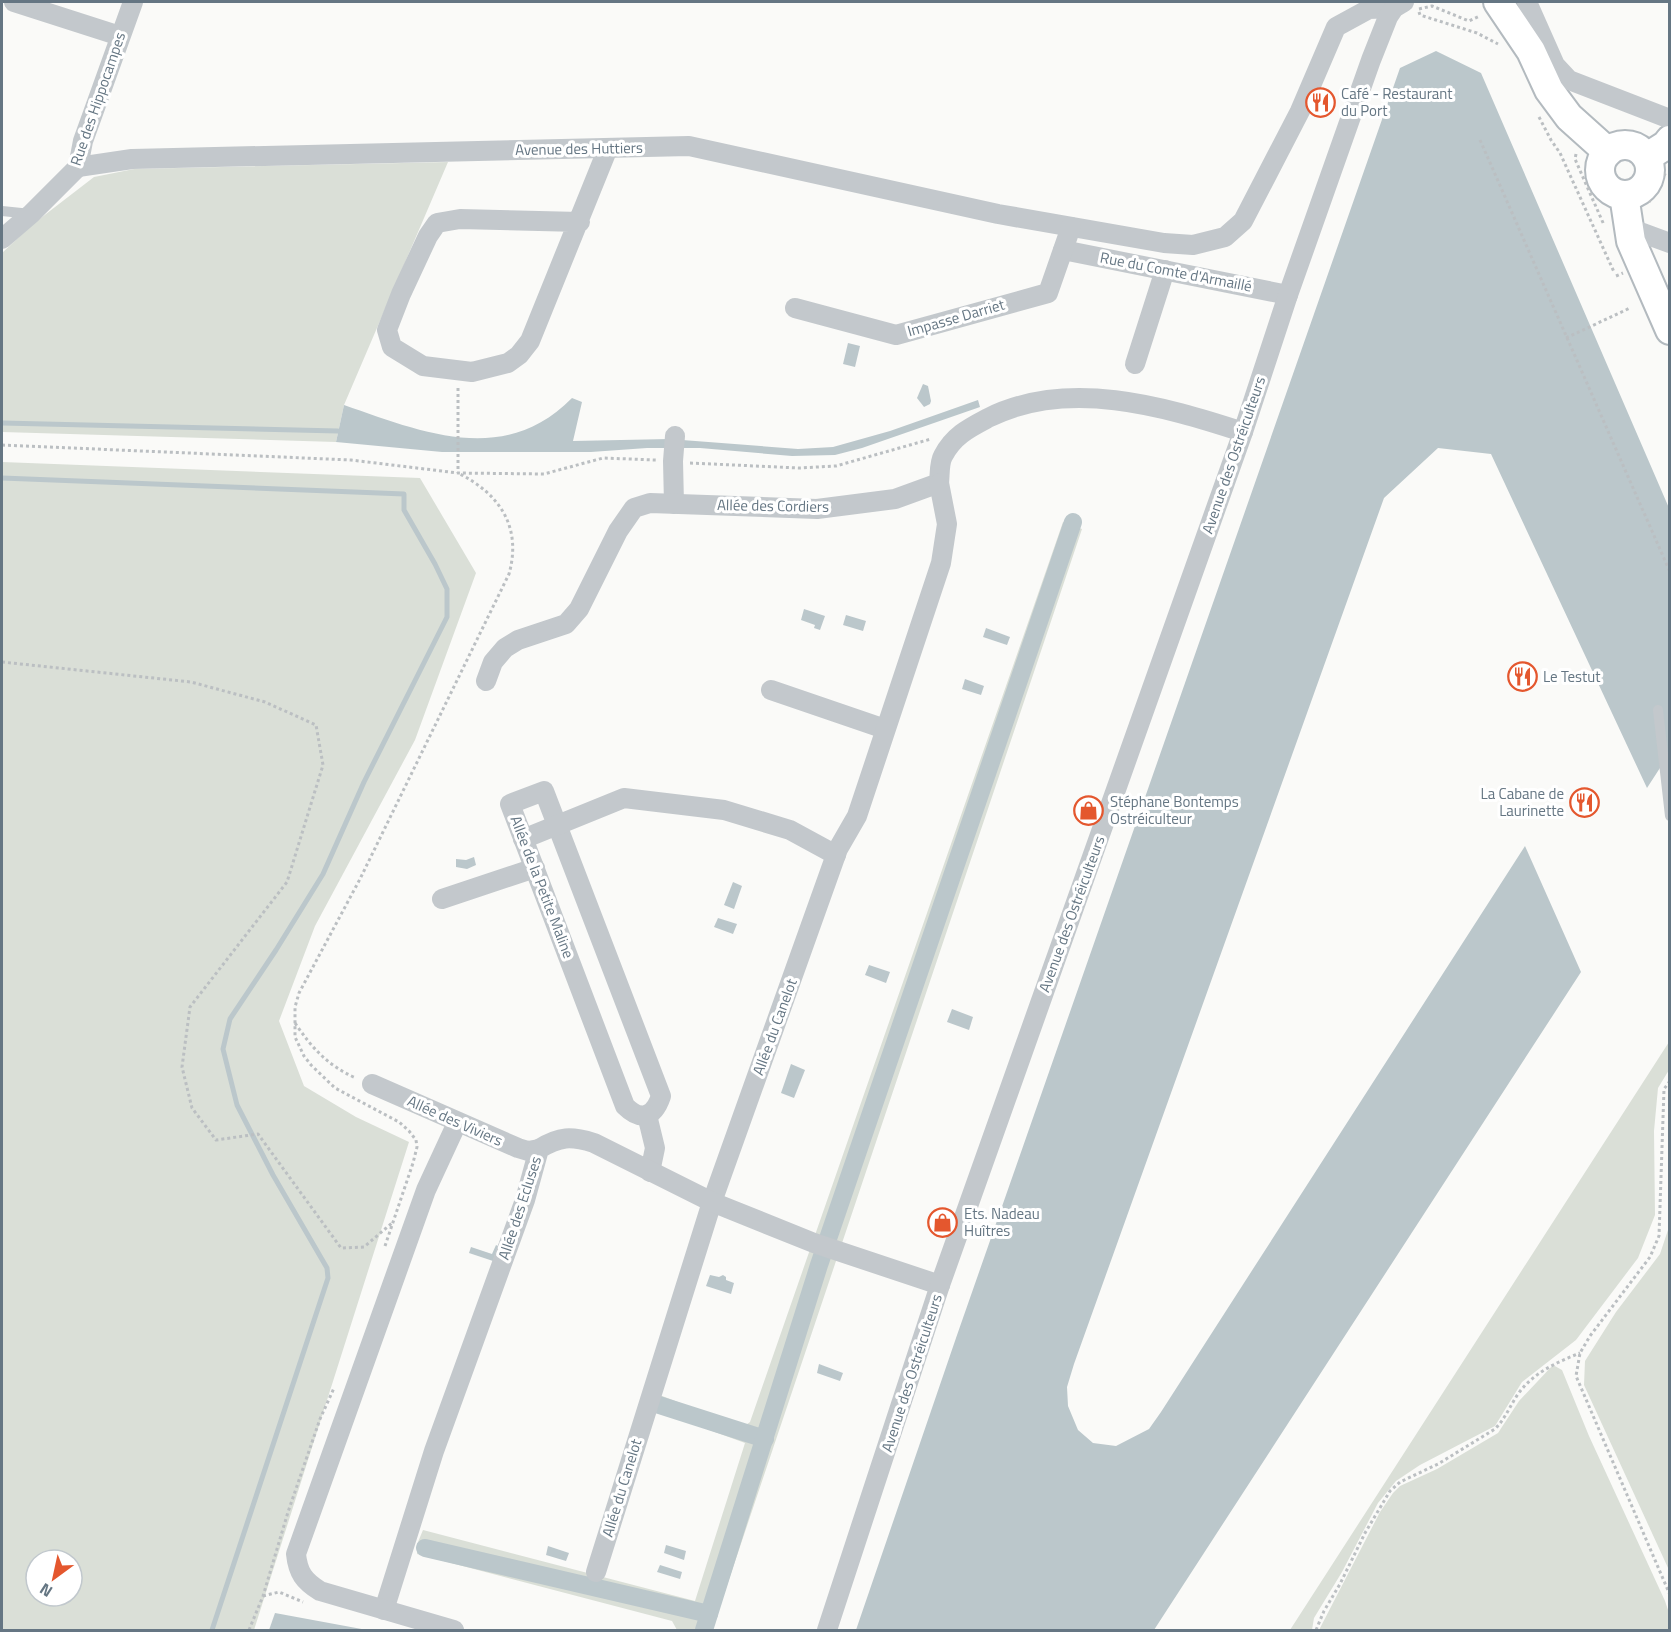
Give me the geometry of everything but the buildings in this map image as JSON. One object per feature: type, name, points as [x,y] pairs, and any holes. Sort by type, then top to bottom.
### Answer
[{"type":"main road","points":[[1499,5],[1531,51],[1549,90],[1569,117],[1608,152]]},
{"type":"main road","points":[[1647,157],[1670,140]]},
{"type":"main road","points":[[1629,145],[1636,147],[1647,157],[1648,179],[1639,191],[1624,195],[1616,193],[1604,182],[1601,166],[1608,152],[1614,148],[1629,145]]},
{"type":"main road","points":[[1624,195],[1631,241],[1670,330]]},
{"type":"street","points":[[14,2],[120,36]]},
{"type":"street","name":"Rue des Hippocampes","points":[[2,239],[78,167],[83,141],[133,2]]},
{"type":"street","name":"Avenue des Huttiers","points":[[78,167],[132,159],[689,146],[998,214],[1164,243],[1192,245],[1226,237],[1243,221],[1300,111],[1336,27],[1369,9],[1399,5]]},
{"type":"street","name":"Avenue des Ostréiculteurs","points":[[827,1630],[940,1285],[1243,432],[1288,295],[1371,60],[1399,5]]},
{"type":"street","points":[[1499,5],[1569,80],[1670,119]]},
{"type":"street","points":[[580,222],[460,219],[437,223],[428,236],[387,330],[392,347],[423,366],[472,372],[508,363],[519,355],[531,341],[580,222],[608,148]]},
{"type":"street","name":"Impasse Darriet","points":[[795,308],[896,335],[1048,293],[1071,227]]},
{"type":"street","points":[[1629,228],[1657,236],[1670,243]]},
{"type":"street","name":"Rue du Comte d'Armaillé","points":[[1063,250],[1288,295]]},
{"type":"street","points":[[1135,364],[1165,270]]},
{"type":"street","points":[[939,483],[942,457],[960,433],[996,414],[1046,399],[1091,398],[1131,403],[1213,422],[1243,432]]},
{"type":"street","points":[[674,504],[675,436]]},
{"type":"street","name":"Allée des Cordiers","points":[[486,681],[493,662],[505,648],[518,640],[566,624],[579,609],[618,531],[634,508],[650,503],[817,509],[895,499],[939,483]]},
{"type":"street","name":"Allée du Canelot","points":[[596,1572],[712,1202],[836,855],[857,816],[941,563],[947,524],[939,483]]},
{"type":"street","points":[[771,690],[885,729]]},
{"type":"street","name":"Allée de la Petite Maline","points":[[544,791],[557,825],[660,1096],[653,1111],[647,1115],[637,1115],[625,1106],[510,804],[544,791]]},
{"type":"street","points":[[523,839],[624,798],[724,810],[790,830],[836,855]]},
{"type":"street","points":[[442,899],[535,868]]},
{"type":"street","name":"Allée des Viviers","points":[[372,1084],[518,1148],[528,1151],[540,1149]]},
{"type":"street","points":[[647,1115],[655,1148],[650,1172]]},
{"type":"street","points":[[454,1630],[320,1591],[307,1583],[300,1573],[296,1554],[426,1190],[457,1123]]},
{"type":"street","name":"Allée des Ecluses","points":[[384,1610],[434,1451],[525,1200],[540,1149],[558,1139],[579,1138],[594,1143],[712,1202],[814,1243],[940,1285]]},
{"type":"lane","points":[[2,211],[31,214]]},
{"type":"lane","points":[[1658,710],[1670,816]]},
{"type":"path","points":[[1499,5],[1469,21],[1432,6],[1417,9],[1420,15],[1477,33],[1502,47]]},
{"type":"path","points":[[1537,113],[1560,153],[1614,272]]},
{"type":"path","points":[[1480,140],[1670,572]]},
{"type":"path","points":[[1566,338],[1630,308]]},
{"type":"path","points":[[458,473],[459,370]]},
{"type":"path","points":[[2,445],[351,460],[458,473],[544,474],[603,458],[649,459]]},
{"type":"path","points":[[382,1254],[413,1163],[417,1147],[416,1140],[399,1122],[345,1094],[326,1081],[311,1065],[297,1044],[294,1022],[299,993],[360,879],[509,574],[513,561],[514,544],[507,518],[492,497],[472,480],[458,473]]},
{"type":"path","points":[[2,662],[191,682],[265,702],[316,725],[323,765],[287,882],[190,1007],[182,1067],[192,1108],[216,1140],[258,1134],[341,1248],[364,1246],[393,1222]]},
{"type":"path","points":[[294,1022],[308,1043],[330,1064],[372,1084]]},
{"type":"path","points":[[1670,1081],[1664,1089],[1659,1236],[1650,1257],[1590,1336],[1580,1353],[1576,1376],[1670,1595]]},
{"type":"path","points":[[1316,1630],[1365,1533],[1390,1491],[1400,1482],[1438,1464],[1495,1430],[1527,1384],[1556,1362],[1580,1353]]},
{"type":"path","points":[[249,1630],[320,1419],[338,1381]]},
{"type":"shaded area","points":[[1436,51],[1481,73],[1669,508],[1669,754],[1647,788],[1491,454],[1438,448],[1384,498],[1074,1364],[1067,1387],[1068,1406],[1078,1430],[1093,1443],[1116,1446],[1149,1429],[1525,846],[1581,972],[1154,1630],[856,1630],[1400,68]]},
{"type":"shaded area","points":[[448,162],[344,405],[336,442],[2,432],[2,253],[33,224],[94,177],[134,169]]},
{"type":"shaded area","points":[[848,343],[860,346],[855,367],[843,364]]},
{"type":"shaded area","points":[[923,384],[928,386],[931,401],[924,407],[917,398]]},
{"type":"shaded area","points":[[572,398],[582,402],[573,441],[669,439],[798,449],[833,447],[890,431],[978,400],[980,407],[862,448],[835,455],[792,456],[700,448],[647,448],[591,452],[442,452],[336,442],[344,405],[432,433],[462,438],[491,438],[519,432],[546,419]]},
{"type":"shaded area","points":[[2,462],[420,478],[476,573],[415,740],[315,926],[279,1021],[304,1086],[356,1117],[409,1142],[254,1630],[2,1630]]},
{"type":"shaded area","points":[[1063,522],[1082,529],[712,1630],[677,1630],[672,1621],[417,1554],[418,1542],[423,1530],[695,1601],[745,1443],[652,1409],[657,1394],[743,1427],[750,1422]]},
{"type":"shaded area","points":[[804,609],[825,616],[820,630],[814,628],[815,625],[801,620]]},
{"type":"shaded area","points":[[846,615],[866,621],[863,631],[843,625]]},
{"type":"shaded area","points":[[986,628],[1010,637],[1007,645],[983,637]]},
{"type":"shaded area","points":[[965,679],[984,686],[981,695],[962,689]]},
{"type":"shaded area","points":[[474,857],[476,865],[467,869],[456,867],[456,859],[466,860]]},
{"type":"shaded area","points":[[733,882],[742,886],[734,909],[724,905]]},
{"type":"shaded area","points":[[718,918],[737,924],[733,934],[714,927]]},
{"type":"shaded area","points":[[869,965],[890,972],[886,983],[865,975]]},
{"type":"shaded area","points":[[952,1009],[973,1017],[969,1030],[947,1022]]},
{"type":"shaded area","points":[[1669,1042],[1669,1070],[1658,1088],[1654,1131],[1655,1215],[1638,1258],[1576,1340],[1522,1382],[1495,1426],[1420,1465],[1396,1481],[1378,1503],[1342,1572],[1314,1618],[1312,1630],[1290,1630]]},
{"type":"shaded area","points":[[791,1064],[805,1070],[794,1098],[781,1093]]},
{"type":"shaded area","points":[[1669,1227],[1669,1570],[1584,1385],[1585,1361],[1616,1312],[1660,1254]]},
{"type":"shaded area","points":[[496,1245],[498,1246],[493,1261],[469,1253],[471,1247],[492,1254]]},
{"type":"shaded area","points":[[710,1275],[719,1277],[723,1275],[726,1280],[734,1283],[731,1294],[706,1286]]},
{"type":"shaded area","points":[[819,1364],[843,1373],[840,1381],[817,1373]]},
{"type":"shaded area","points":[[1553,1365],[1562,1370],[1589,1436],[1665,1601],[1669,1613],[1669,1630],[1319,1630],[1380,1512],[1393,1493],[1400,1486],[1437,1469],[1498,1433],[1519,1401]]},
{"type":"shaded area","points":[[666,1545],[686,1551],[684,1560],[664,1553]]},
{"type":"shaded area","points":[[548,1546],[569,1553],[566,1561],[546,1555]]},
{"type":"shaded area","points":[[660,1565],[682,1572],[680,1579],[657,1572]]},
{"type":"shaded area","points":[[275,1613],[367,1630],[269,1630]]},
{"type":"waterway","points":[[2,423],[338,431]]},
{"type":"waterway","points":[[2,478],[404,494],[404,510],[447,589],[447,617],[364,782],[323,874],[230,1019],[223,1049],[237,1105],[273,1175],[327,1268],[328,1278],[212,1630]]},
{"type":"waterway","points":[[704,1630],[819,1265],[1073,522]]},
{"type":"waterway","points":[[656,1404],[765,1439]]},
{"type":"waterway","points":[[425,1548],[709,1614]]},
{"type":"place","name":"Café - Restaurant du Port","points":[[1320,103]]},
{"type":"place","name":"Le Testut","points":[[1522,677]]},
{"type":"place","name":"La Cabane de Laurinette","points":[[1585,803]]},
{"type":"place","name":"Stéphane Bontemps Ostréiculteur","points":[[1089,811]]},
{"type":"place","name":"Ets. Nadeau Huîtres","points":[[943,1223]]}]
